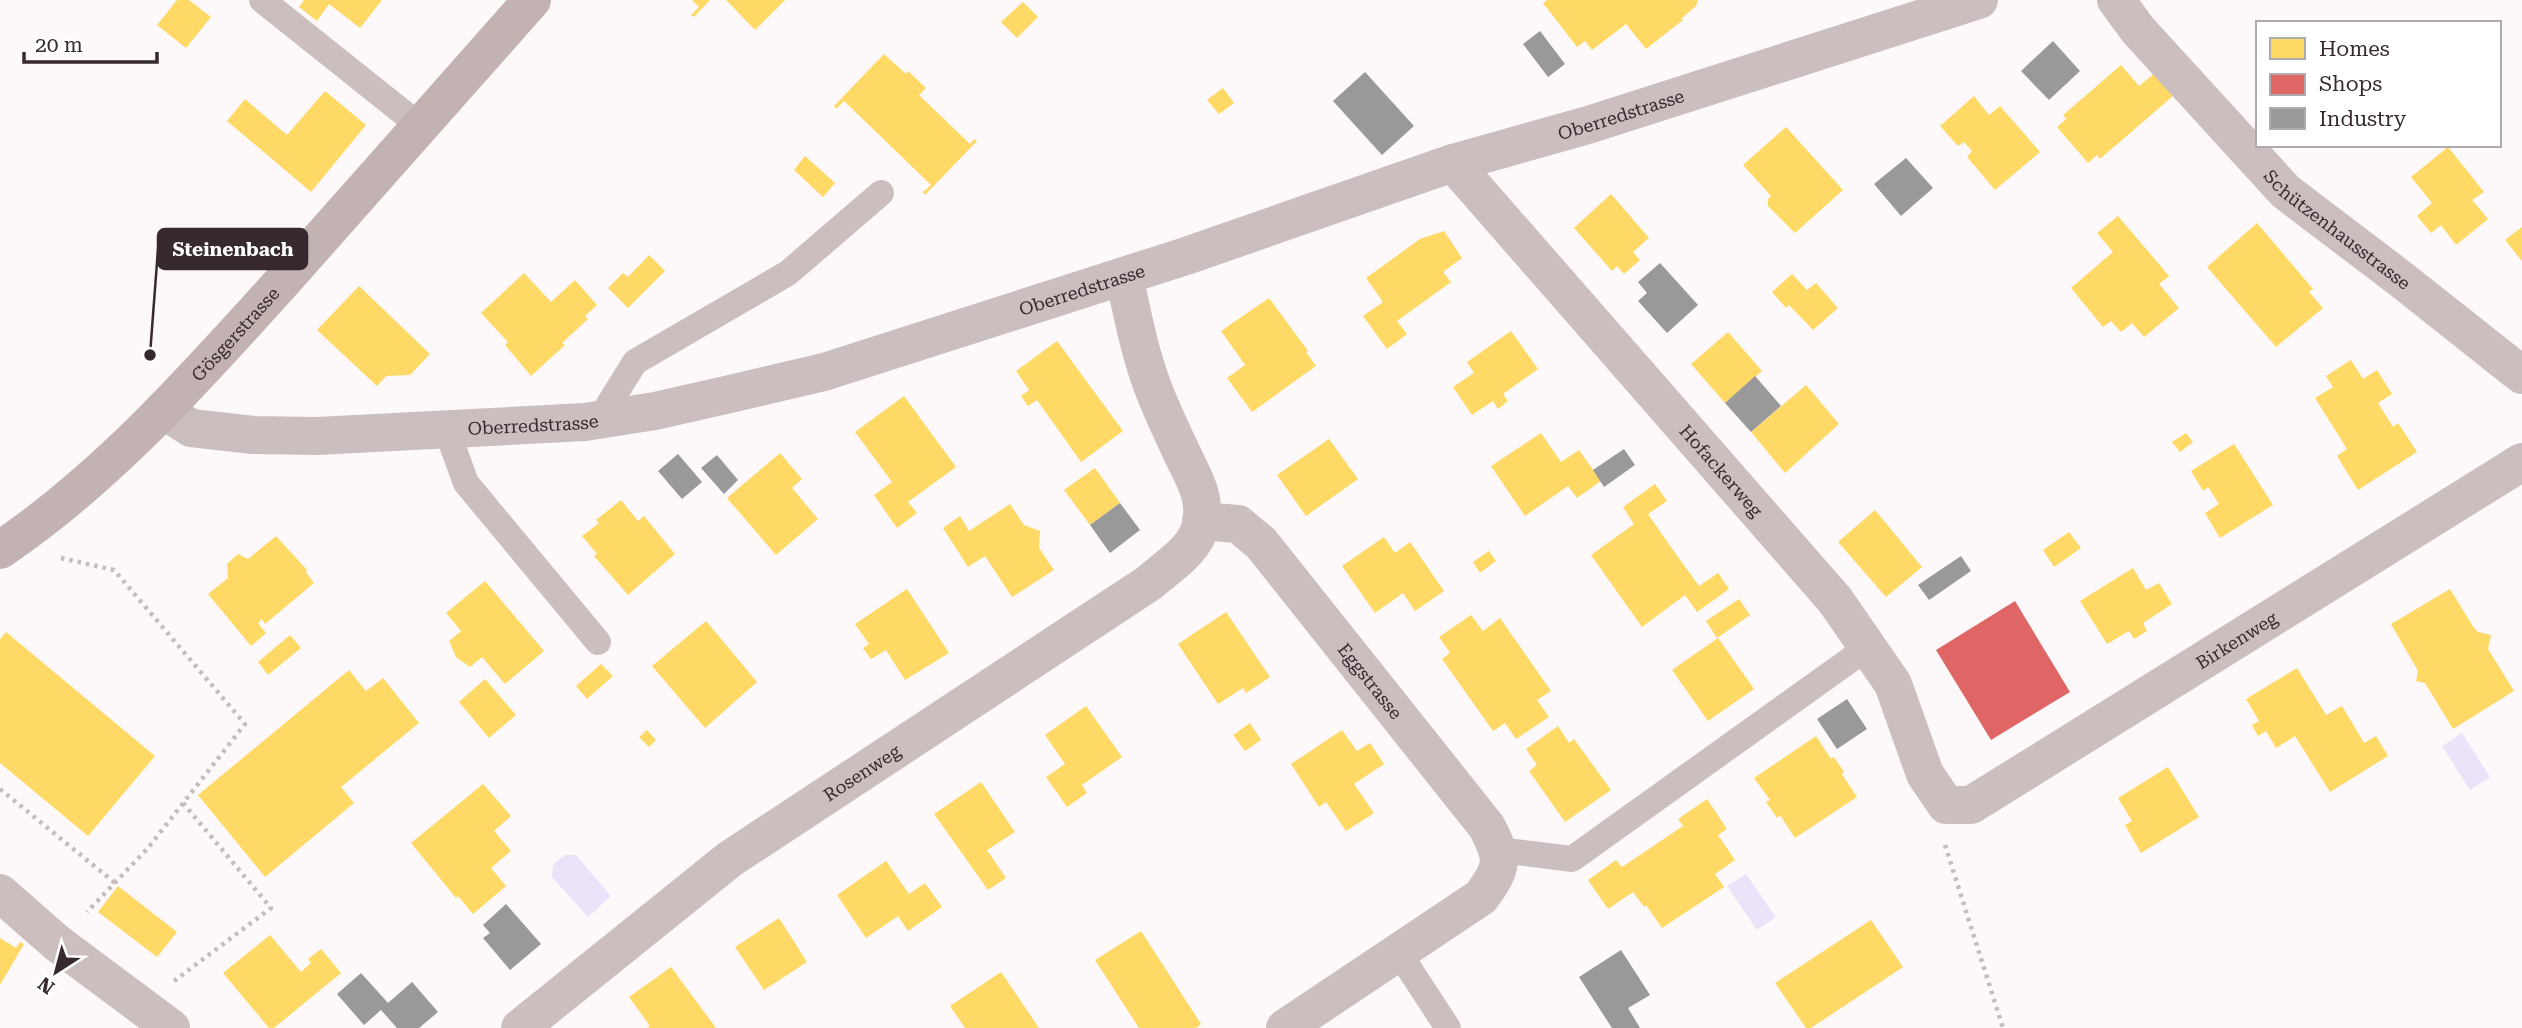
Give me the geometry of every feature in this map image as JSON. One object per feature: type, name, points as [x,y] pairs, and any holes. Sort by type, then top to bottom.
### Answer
[{"type":"main road","name":"Gösgerstrasse","points":[[4,548],[93,478],[163,410],[223,347],[532,0]]},
{"type":"street","name":"Oberredstrasse","points":[[163,410],[191,428],[253,435],[317,436],[599,420],[655,411],[824,372],[1124,276],[1453,163],[1588,124],[1979,0]]},
{"type":"street","name":"Schützenhausstrasse","points":[[2116,0],[2138,30],[2285,191],[2522,375]]},
{"type":"street","name":"Hofackerweg","points":[[1453,163],[1835,600],[1894,684],[1925,774],[1946,805]]},
{"type":"street","points":[[1124,276],[1152,383],[1180,451],[1199,487],[1203,508],[1201,521]]},
{"type":"street","name":"Birkenweg","points":[[1946,805],[1971,805],[2522,462]]},
{"type":"street","name":"Eggstrasse","points":[[1201,521],[1238,524],[1261,543],[1487,827],[1500,850]]},
{"type":"street","name":"Rosenweg","points":[[520,1028],[730,859],[1149,583],[1189,548],[1197,537],[1201,521]]},
{"type":"street","points":[[1286,1028],[1482,897],[1497,874],[1500,850]]},
{"type":"street","points":[[0,894],[57,943],[171,1028]]},
{"type":"lane","points":[[262,0],[421,126]]},
{"type":"lane","points":[[599,420],[635,362],[788,273],[881,192]]},
{"type":"lane","points":[[446,428],[466,483],[598,642]]},
{"type":"lane","points":[[1500,850],[1572,859],[1868,647]]},
{"type":"lane","points":[[1399,953],[1448,1028]]},
{"type":"path","points":[[4,548],[114,570],[245,724],[148,848],[57,943]]},
{"type":"path","points":[[0,789],[115,883]]},
{"type":"path","points":[[140,1006],[271,908],[183,803]]},
{"type":"path","points":[[1946,805],[1942,837],[2003,1028]]},
{"type":"shaded area","points":[[2462,733],[2490,777],[2470,790],[2442,746]]},
{"type":"shaded area","points":[[565,855],[576,855],[611,896],[588,917],[552,877],[553,864]]},
{"type":"shaded area","points":[[1746,874],[1776,917],[1757,930],[1727,886]]},
{"type":"building: Homes","points":[[177,0],[189,0],[211,17],[186,48],[157,25]]},
{"type":"building: Homes","points":[[304,0],[382,0],[360,28],[329,4],[317,21],[299,7]]},
{"type":"building: Homes","points":[[692,0],[710,0],[694,17],[691,15],[699,7]]},
{"type":"building: Homes","points":[[726,0],[785,0],[755,30]]},
{"type":"building: Homes","points":[[1547,0],[1698,0],[1696,6],[1681,19],[1683,20],[1646,49],[1626,24],[1592,50],[1585,41],[1577,47],[1543,3]]},
{"type":"building: Homes","points":[[1023,2],[1038,17],[1017,38],[1001,22]]},
{"type":"building: Homes","points":[[884,54],[926,88],[919,95],[970,144],[974,139],[977,141],[925,195],[923,192],[931,185],[844,101],[836,109],[834,106]]},
{"type":"building: Homes","points":[[2121,65],[2139,86],[2155,73],[2174,95],[2100,159],[2097,155],[2088,163],[2057,127],[2066,119],[2063,115]]},
{"type":"building: Homes","points":[[1223,88],[1234,103],[1219,114],[1207,100]]},
{"type":"building: Homes","points":[[325,91],[366,125],[311,192],[227,121],[245,99],[287,135]]},
{"type":"building: Homes","points":[[1974,96],[1989,115],[2000,106],[2040,152],[1995,190],[1967,157],[1972,151],[1964,142],[1958,146],[1940,126]]},
{"type":"building: Homes","points":[[1786,127],[1843,190],[1795,233],[1768,206],[1771,196],[1743,165]]},
{"type":"building: Homes","points":[[2448,147],[2484,192],[2472,200],[2488,219],[2456,245],[2441,225],[2431,233],[2417,216],[2432,203],[2411,177]]},
{"type":"building: Homes","points":[[805,156],[835,183],[823,197],[794,170]]},
{"type":"building: Homes","points":[[1611,194],[1649,238],[1633,252],[1640,260],[1624,274],[1617,266],[1612,271],[1574,228]]},
{"type":"building: Homes","points":[[2118,216],[2169,276],[2159,284],[2179,308],[2144,337],[2132,323],[2121,332],[2111,321],[2103,327],[2071,288],[2113,252],[2097,233]]},
{"type":"building: Homes","points":[[2257,223],[2313,289],[2309,292],[2323,308],[2276,347],[2207,267]]},
{"type":"building: Homes","points":[[2522,227],[2522,261],[2505,240]]},
{"type":"building: Homes","points":[[1444,231],[1462,258],[1443,272],[1451,282],[1397,321],[1407,334],[1387,349],[1363,316],[1383,302],[1366,278],[1420,239]]},
{"type":"building: Homes","points":[[649,255],[665,271],[628,308],[608,288],[623,273],[628,277]]},
{"type":"building: Homes","points":[[524,273],[551,302],[575,280],[597,305],[585,316],[588,319],[562,343],[565,345],[531,376],[505,345],[508,342],[481,313]]},
{"type":"building: Homes","points":[[1792,274],[1807,290],[1816,283],[1838,308],[1813,330],[1789,305],[1786,308],[1772,292]]},
{"type":"building: Homes","points":[[359,286],[430,354],[410,375],[386,376],[377,386],[317,330]]},
{"type":"building: Homes","points":[[1269,298],[1316,366],[1252,412],[1227,378],[1245,365],[1221,331]]},
{"type":"building: Homes","points":[[1511,331],[1538,369],[1503,394],[1508,401],[1498,409],[1493,401],[1472,415],[1453,387],[1474,373],[1467,362]]},
{"type":"building: Homes","points":[[1728,332],[1762,371],[1725,403],[1691,364]]},
{"type":"building: Homes","points":[[1057,341],[1123,431],[1081,462],[1037,400],[1028,406],[1021,396],[1029,390],[1016,371]]},
{"type":"building: Homes","points":[[2351,360],[2363,379],[2377,370],[2392,394],[2378,403],[2393,427],[2398,423],[2417,452],[2358,490],[2337,456],[2347,449],[2315,398],[2333,387],[2326,376]]},
{"type":"building: Homes","points":[[1806,385],[1839,424],[1785,473],[1751,432]]},
{"type":"building: Homes","points":[[904,396],[956,467],[908,502],[917,513],[897,528],[874,495],[892,482],[855,432]]},
{"type":"building: Homes","points":[[1541,433],[1561,462],[1579,450],[1601,481],[1577,498],[1568,486],[1525,516],[1491,466]]},
{"type":"building: Homes","points":[[2186,433],[2193,442],[2180,452],[2172,442]]},
{"type":"building: Homes","points":[[1329,439],[1358,479],[1306,516],[1277,475]]},
{"type":"building: Homes","points":[[2234,444],[2273,505],[2220,538],[2205,513],[2219,504],[2208,487],[2203,491],[2191,471]]},
{"type":"building: Homes","points":[[780,453],[802,479],[792,488],[818,519],[776,555],[727,498]]},
{"type":"building: Homes","points":[[1095,468],[1120,503],[1090,525],[1064,490]]},
{"type":"building: Homes","points":[[1655,484],[1667,501],[1648,514],[1673,550],[1699,586],[1718,573],[1729,589],[1697,612],[1685,595],[1642,627],[1591,555],[1634,524],[1623,507]]},
{"type":"building: Homes","points":[[621,500],[638,521],[644,516],[675,554],[628,595],[594,556],[597,554],[582,536],[599,523],[596,520]]},
{"type":"building: Homes","points":[[1010,504],[1024,525],[1040,531],[1039,548],[1054,570],[1012,597],[985,556],[968,567],[943,528],[960,516],[969,531]]},
{"type":"building: Homes","points":[[1875,510],[1922,567],[1886,597],[1838,542]]},
{"type":"building: Homes","points":[[2069,532],[2081,548],[2054,567],[2043,550]]},
{"type":"building: Homes","points":[[276,536],[307,570],[314,583],[265,624],[262,619],[258,623],[266,633],[251,646],[208,594],[228,578],[227,564],[238,554],[248,559]]},
{"type":"building: Homes","points":[[1384,537],[1395,553],[1410,542],[1444,591],[1415,611],[1403,593],[1375,613],[1342,566]]},
{"type":"building: Homes","points":[[1489,551],[1496,561],[1480,573],[1473,562]]},
{"type":"building: Homes","points":[[2133,568],[2146,590],[2159,583],[2172,604],[2143,623],[2147,631],[2134,639],[2129,631],[2107,644],[2080,601]]},
{"type":"building: Homes","points":[[485,581],[544,651],[505,684],[482,657],[470,667],[456,657],[449,641],[461,631],[446,613]]},
{"type":"building: Homes","points":[[907,589],[949,653],[905,680],[886,650],[871,659],[863,648],[869,644],[855,624]]},
{"type":"building: Homes","points":[[2450,589],[2474,628],[2478,632],[2491,635],[2488,649],[2514,691],[2453,729],[2425,683],[2416,681],[2418,671],[2391,624]]},
{"type":"building: Homes","points":[[1739,599],[1750,615],[1717,638],[1706,621]]},
{"type":"building: Homes","points":[[1226,612],[1270,677],[1246,693],[1243,688],[1218,704],[1178,644]]},
{"type":"building: Homes","points":[[1471,615],[1483,631],[1500,618],[1551,691],[1537,700],[1549,717],[1516,739],[1505,723],[1493,731],[1442,659],[1450,653],[1439,637]]},
{"type":"building: Homes","points":[[706,621],[757,682],[705,728],[652,666]]},
{"type":"building: Homes","points":[[6,632],[155,756],[88,836],[0,763],[0,639]]},
{"type":"building: Homes","points":[[290,635],[301,648],[268,675],[258,662]]},
{"type":"building: Homes","points":[[1718,638],[1754,689],[1708,721],[1672,670]]},
{"type":"building: Homes","points":[[601,664],[613,676],[587,699],[576,686]]},
{"type":"building: Homes","points":[[2297,668],[2326,715],[2342,706],[2364,743],[2376,736],[2388,756],[2330,792],[2295,736],[2276,748],[2266,731],[2258,736],[2252,725],[2259,721],[2246,699]]},
{"type":"building: Homes","points":[[349,670],[366,691],[383,678],[419,723],[341,787],[354,803],[265,877],[198,795]]},
{"type":"building: Homes","points":[[485,679],[516,715],[489,738],[459,702]]},
{"type":"building: Homes","points":[[1086,706],[1122,757],[1082,785],[1087,793],[1067,807],[1046,777],[1065,764],[1045,735]]},
{"type":"building: Homes","points":[[1250,723],[1261,740],[1245,751],[1233,735]]},
{"type":"building: Homes","points":[[1558,726],[1569,743],[1574,739],[1611,790],[1565,822],[1529,771],[1537,765],[1526,749]]},
{"type":"building: Homes","points":[[647,730],[656,740],[649,747],[639,737]]},
{"type":"building: Homes","points":[[1342,730],[1357,751],[1370,743],[1384,764],[1354,784],[1374,813],[1346,831],[1326,802],[1319,807],[1291,764]]},
{"type":"building: Homes","points":[[1816,736],[1831,759],[1834,757],[1857,797],[1795,838],[1780,815],[1777,818],[1766,802],[1770,800],[1754,778]]},
{"type":"building: Homes","points":[[2168,767],[2199,817],[2141,853],[2125,825],[2132,821],[2118,798]]},
{"type":"building: Homes","points":[[981,782],[1015,832],[987,850],[1006,878],[988,890],[934,814]]},
{"type":"building: Homes","points":[[483,784],[511,816],[494,831],[511,851],[491,868],[506,886],[473,914],[458,896],[456,898],[411,843]]},
{"type":"building: Homes","points":[[1707,799],[1727,829],[1718,835],[1735,860],[1715,874],[1724,887],[1662,928],[1633,892],[1608,909],[1588,880],[1616,860],[1622,867],[1683,826],[1678,819]]},
{"type":"building: Homes","points":[[886,861],[909,894],[925,883],[942,907],[908,931],[898,916],[866,938],[837,895]]},
{"type":"building: Homes","points":[[118,886],[177,932],[157,957],[98,912]]},
{"type":"building: Homes","points":[[779,918],[807,962],[764,990],[735,947]]},
{"type":"building: Homes","points":[[1871,920],[1903,967],[1811,1028],[1806,1028],[1775,983]]},
{"type":"building: Homes","points":[[1141,931],[1201,1024],[1196,1028],[1139,1028],[1095,960]]},
{"type":"building: Homes","points":[[270,935],[301,972],[311,963],[308,959],[321,949],[341,973],[274,1028],[269,1028],[223,973]]},
{"type":"building: Homes","points":[[0,938],[16,948],[20,942],[24,944],[0,985]]},
{"type":"building: Homes","points":[[671,967],[716,1028],[647,1028],[650,1026],[629,997]]},
{"type":"building: Homes","points":[[1001,972],[1039,1028],[965,1028],[950,1006]]},
{"type":"building: Shops","points":[[2015,601],[2070,692],[1991,740],[1936,650]]},
{"type":"building: Industry","points":[[1540,31],[1565,64],[1548,77],[1523,44]]},
{"type":"building: Industry","points":[[2053,41],[2080,71],[2049,100],[2021,71]]},
{"type":"building: Industry","points":[[1365,72],[1414,126],[1382,155],[1333,101]]},
{"type":"building: Industry","points":[[1906,158],[1933,188],[1901,216],[1874,184]]},
{"type":"building: Industry","points":[[1660,263],[1698,305],[1667,333],[1638,301],[1647,293],[1638,282]]},
{"type":"building: Industry","points":[[1755,376],[1781,406],[1751,432],[1725,403]]},
{"type":"building: Industry","points":[[1624,449],[1635,465],[1604,487],[1593,470]]},
{"type":"building: Industry","points":[[678,454],[702,482],[682,499],[658,471]]},
{"type":"building: Industry","points":[[717,455],[738,480],[724,494],[701,468]]},
{"type":"building: Industry","points":[[1120,503],[1140,530],[1110,553],[1090,525]]},
{"type":"building: Industry","points":[[1961,556],[1971,571],[1929,600],[1918,585]]},
{"type":"building: Industry","points":[[1847,699],[1867,729],[1837,749],[1817,719]]},
{"type":"building: Industry","points":[[506,904],[541,944],[510,970],[483,938],[490,933],[483,925]]},
{"type":"building: Industry","points":[[1621,950],[1650,995],[1628,1008],[1640,1028],[1612,1028],[1579,977]]},
{"type":"building: Industry","points":[[361,973],[388,1003],[412,982],[438,1012],[419,1028],[397,1028],[381,1010],[364,1025],[337,994]]},
{"type":"place","name":"Steinenbach","points":[[150,355]]}]
